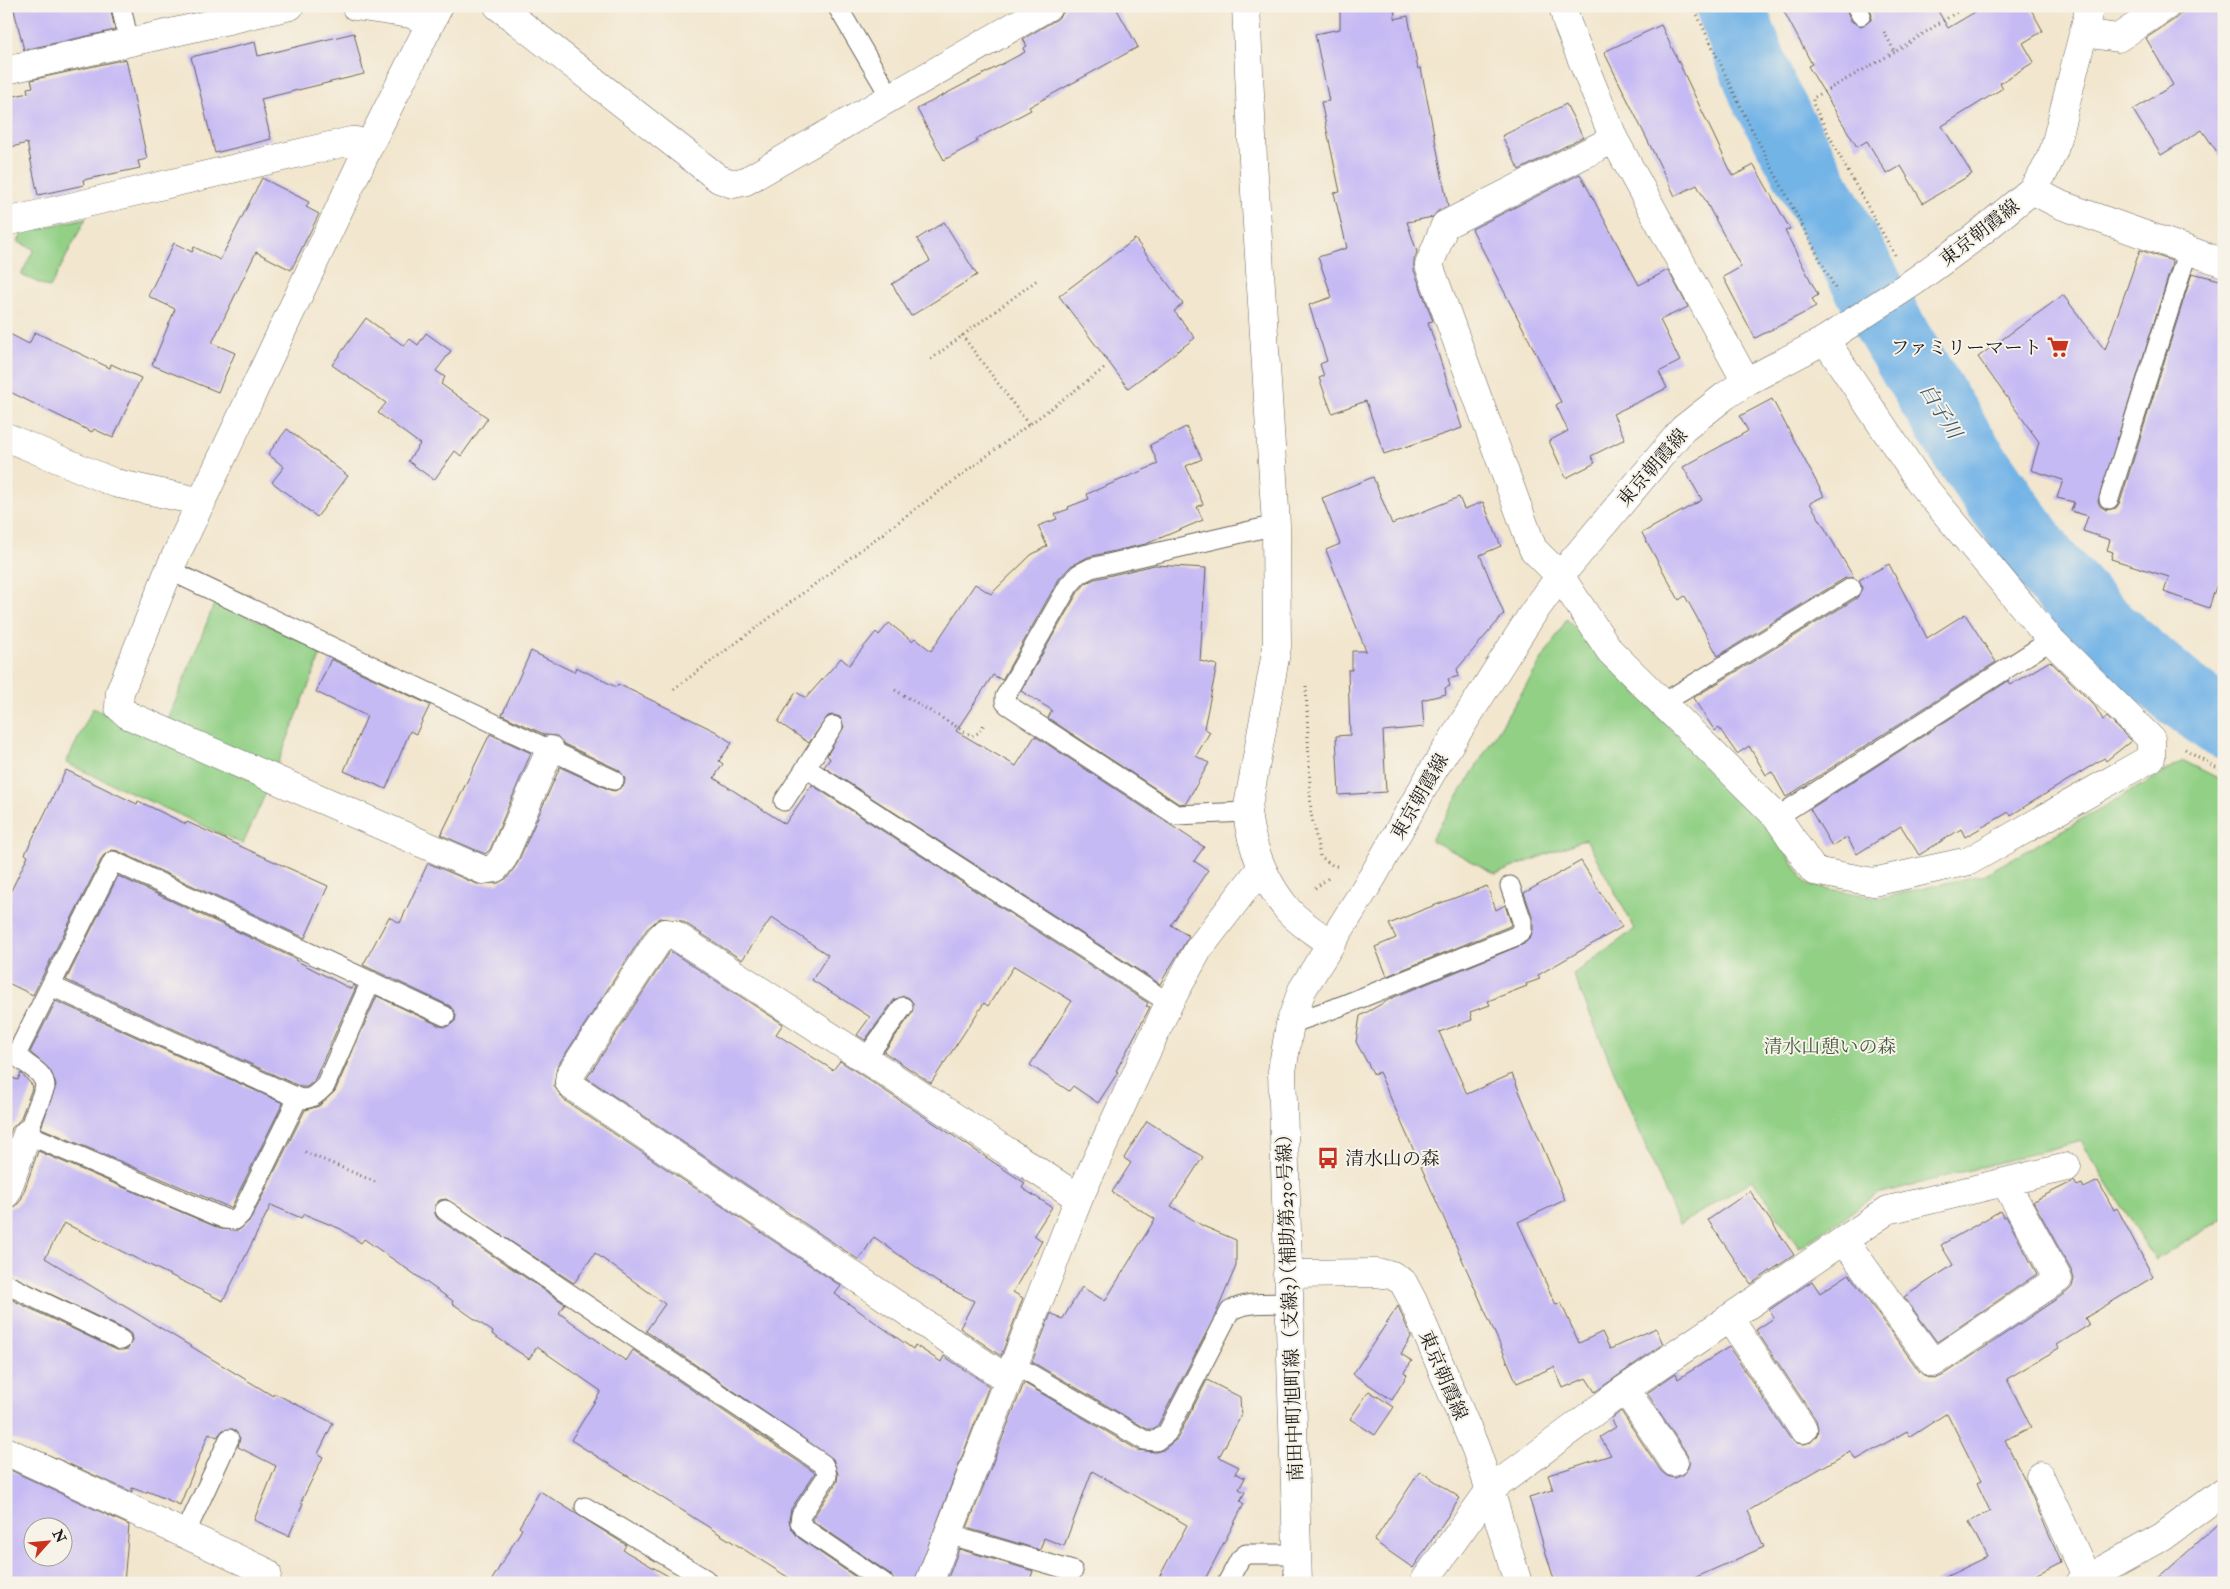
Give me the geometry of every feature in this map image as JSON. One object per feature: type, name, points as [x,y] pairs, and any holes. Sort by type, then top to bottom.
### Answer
[{"type":"street","points":[[6,70],[290,6]]},
{"type":"street","points":[[355,6],[410,14],[435,14],[369,146],[169,570],[120,692],[119,707],[128,715],[483,870],[495,868],[503,858],[550,750]]},
{"type":"street","points":[[498,6],[719,179],[733,184],[746,181],[1049,6]]},
{"type":"street","points":[[1246,6],[1253,170],[1276,525],[1277,647],[1247,812],[1250,834],[1261,868],[1289,911],[1330,944]]},
{"type":"street","points":[[1563,6],[1567,24],[1614,139],[1746,382]]},
{"type":"street","name":"東京朝霞線","points":[[1290,1024],[1302,990],[1373,876],[1432,772],[1534,613],[1560,576],[1683,429],[1746,382],[1826,340],[1913,282],[1975,237],[2032,190],[2044,172],[2054,150],[2090,6]]},
{"type":"street","points":[[2084,33],[2118,38],[2166,6]]},
{"type":"street","points":[[1614,139],[1445,225],[1429,265],[1533,549],[1560,576],[1610,651],[1777,817],[1814,871],[1873,882],[1969,861],[2151,758],[2151,739],[2051,640],[1922,484],[1826,340]]},
{"type":"street","points":[[6,222],[351,141],[369,146]]},
{"type":"street","points":[[2032,190],[2061,205],[2224,263]]},
{"type":"street","points":[[6,437],[115,483],[202,502]]},
{"type":"street","points":[[929,1583],[1079,1198],[1170,1003],[1198,950],[1261,868]]},
{"type":"street","points":[[1010,1371],[573,1087],[569,1082],[570,1075],[660,938],[665,933],[673,934],[1079,1198]]},
{"type":"street","name":"南田中町旭町線（支線3）（補助第230号線）","points":[[1290,1024],[1282,1071],[1298,1583]]},
{"type":"street","points":[[6,1194],[27,1134]]},
{"type":"street","points":[[1423,1583],[1490,1490],[1625,1389],[1888,1210],[2068,1167]]},
{"type":"street","points":[[1844,1240],[1933,1362],[2058,1279],[2005,1182]]},
{"type":"street","name":"東京朝霞線","points":[[1287,1274],[1376,1273],[1392,1275],[1403,1282],[1413,1301],[1463,1420],[1490,1490],[1518,1583]]},
{"type":"street","points":[[1729,1318],[1804,1430]]},
{"type":"street","points":[[1625,1389],[1674,1462]]},
{"type":"street","points":[[6,1450],[262,1570],[267,1573],[266,1583]]},
{"type":"street","points":[[2040,1476],[2083,1581],[2162,1537],[2224,1491]]},
{"type":"lane","points":[[121,6],[129,42]]},
{"type":"lane","points":[[837,6],[891,98]]},
{"type":"lane","points":[[2109,499],[2188,250]]},
{"type":"lane","points":[[1247,812],[1176,815],[1005,702],[1005,697],[1069,585],[1079,574],[1091,568],[1276,525]]},
{"type":"lane","points":[[169,570],[614,780]]},
{"type":"lane","points":[[1663,703],[1851,588]]},
{"type":"lane","points":[[1777,817],[2051,640]]},
{"type":"lane","points":[[784,801],[833,726]]},
{"type":"lane","points":[[806,768],[1170,1003]]},
{"type":"lane","points":[[298,1098],[241,1214],[234,1220],[225,1219],[27,1134],[45,1087],[45,1080],[40,1073],[16,1055],[113,861],[445,1016]]},
{"type":"lane","points":[[1290,1024],[1516,936],[1522,930],[1522,921],[1510,886]]},
{"type":"lane","points":[[51,986],[306,1100],[314,1097],[325,1086],[370,981]]},
{"type":"lane","points":[[864,1059],[903,1007]]},
{"type":"lane","points":[[445,1210],[823,1464],[827,1476],[801,1515],[800,1522],[805,1529],[884,1583]]},
{"type":"lane","points":[[6,1284],[120,1340]]},
{"type":"lane","points":[[1010,1371],[1144,1440],[1156,1441],[1167,1433],[1230,1311],[1238,1306],[1288,1303]]},
{"type":"lane","points":[[185,1534],[229,1439]]},
{"type":"lane","points":[[585,1507],[705,1578],[708,1583]]},
{"type":"lane","points":[[948,1534],[1073,1571]]},
{"type":"lane","points":[[1228,1583],[1240,1559],[1246,1554],[1297,1554]]},
{"type":"path","points":[[1693,6],[1746,116],[1836,291],[1854,320]]},
{"type":"path","points":[[1913,282],[1845,166],[1813,104],[1813,98],[1895,52],[1966,6]]},
{"type":"path","points":[[1858,11],[1868,20],[1878,22],[1895,52]]},
{"type":"path","points":[[932,358],[1037,280]]},
{"type":"path","points":[[962,335],[1029,425]]},
{"type":"path","points":[[674,689],[1105,368]]},
{"type":"path","points":[[895,690],[972,736],[980,732],[997,703],[1005,702]]},
{"type":"path","points":[[2183,749],[2224,772]]},
{"type":"path","points":[[277,1140],[378,1183]]},
{"type":"green space","points":[[86,218],[50,288],[21,275],[34,249],[18,242],[23,232]]},
{"type":"green space","points":[[215,602],[323,649],[277,766],[167,722]]},
{"type":"green space","name":"清水山憩いの森","points":[[1567,619],[1659,717],[1769,827],[1807,885],[1881,898],[1985,874],[2184,761],[2224,781],[2224,1218],[2156,1260],[2081,1141],[1878,1194],[1799,1248],[1753,1180],[1679,1225],[1573,974],[1635,929],[1586,839],[1496,874],[1431,840]]},
{"type":"green space","points":[[93,708],[268,788],[243,844],[66,763]]},
{"type":"building","points":[[13,6],[110,6],[115,30],[24,50]]},
{"type":"building","points":[[1065,6],[1115,6],[1138,47],[1029,107],[1031,110],[976,139],[977,142],[944,160],[917,109],[1025,52],[1023,48],[1027,46],[1023,39],[1057,19],[1063,13]]},
{"type":"building","points":[[1340,6],[1394,6],[1395,19],[1408,16],[1418,69],[1421,68],[1448,206],[1438,211],[1433,217],[1407,222],[1417,252],[1414,260],[1414,270],[1433,321],[1428,322],[1462,428],[1384,454],[1366,401],[1332,413],[1319,378],[1324,376],[1320,364],[1327,361],[1309,305],[1332,297],[1318,257],[1347,248],[1334,193],[1340,192],[1321,102],[1329,101],[1315,34],[1340,29]]},
{"type":"building","points":[[1781,6],[1845,6],[1851,21],[1861,26],[1871,20],[1872,15],[1869,6],[1935,6],[1948,28],[1985,6],[2029,6],[2043,31],[2023,43],[2034,62],[2000,83],[2003,88],[1942,126],[1972,174],[1923,203],[1901,166],[1887,174],[1867,141],[1857,147],[1808,66],[1812,64]]},
{"type":"building","points":[[2189,6],[2224,6],[2224,162],[2202,130],[2161,155],[2133,110],[2173,85],[2146,38],[2175,19]]},
{"type":"building","points":[[1661,25],[1733,176],[1754,165],[1790,229],[1785,231],[1818,295],[1812,299],[1816,307],[1755,338],[1723,277],[1741,267],[1697,185],[1675,196],[1604,52]]},
{"type":"building","points":[[354,33],[364,74],[261,99],[271,139],[215,153],[191,57],[255,42],[258,56]]},
{"type":"building","points":[[126,59],[147,159],[138,161],[140,168],[83,180],[84,185],[38,195],[27,143],[12,147],[6,121],[6,98],[28,93],[27,88],[33,87],[31,80]]},
{"type":"building","points":[[1566,104],[1583,137],[1519,170],[1502,136]]},
{"type":"building","points":[[1580,174],[1639,285],[1668,270],[1688,307],[1660,320],[1680,361],[1659,372],[1667,388],[1613,414],[1625,439],[1591,456],[1595,463],[1566,478],[1549,441],[1568,431],[1556,405],[1561,402],[1472,229]]},
{"type":"building","points":[[262,178],[309,202],[306,207],[319,214],[291,270],[256,252],[212,343],[235,353],[218,392],[152,365],[175,309],[148,296],[174,243],[192,252],[194,247],[220,260]]},
{"type":"building","points":[[944,222],[977,275],[911,316],[892,284],[930,261],[917,239]]},
{"type":"building","points":[[1135,239],[1183,304],[1174,311],[1195,338],[1128,388],[1059,296]]},
{"type":"building","points":[[2140,250],[2172,261],[2171,268],[2098,501],[2100,506],[2106,510],[2116,508],[2120,502],[2192,273],[2224,281],[2224,562],[2209,608],[2164,592],[2169,577],[2111,559],[2113,552],[2107,550],[2110,540],[2083,531],[2088,516],[2071,511],[2074,502],[2057,498],[2063,480],[2031,470],[2039,442],[1978,357],[2063,295],[2105,350]]},
{"type":"building","points":[[366,318],[404,346],[410,339],[418,345],[426,333],[451,351],[436,371],[445,377],[441,384],[488,418],[461,456],[455,451],[434,480],[408,461],[420,444],[378,413],[386,403],[332,365]]},
{"type":"building","points":[[6,332],[29,344],[35,332],[110,368],[111,364],[141,378],[113,438],[94,429],[92,432],[6,390]]},
{"type":"building","points":[[1772,399],[1824,496],[1810,503],[1854,578],[1845,578],[1718,656],[1685,596],[1679,600],[1642,533],[1702,500],[1683,467],[1748,431],[1740,416]]},
{"type":"building","points":[[1186,427],[1202,459],[1186,466],[1203,504],[1197,507],[1203,520],[1146,544],[1088,557],[1071,566],[1059,579],[1002,680],[993,675],[956,731],[1016,766],[1035,736],[1204,847],[1194,861],[1208,870],[1171,925],[1189,936],[1160,984],[824,767],[830,759],[827,755],[844,727],[840,717],[828,716],[809,743],[778,722],[796,692],[806,698],[841,658],[849,665],[876,632],[879,635],[889,623],[912,641],[915,638],[931,651],[975,584],[991,594],[1031,555],[1047,546],[1038,526],[1057,519],[1055,514],[1069,509],[1068,507],[1089,499],[1087,494],[1158,464],[1150,445]]},
{"type":"building","points":[[287,429],[348,476],[317,517],[272,482],[284,467],[268,454]]},
{"type":"building","points":[[1373,477],[1392,524],[1459,497],[1464,509],[1483,502],[1501,546],[1480,555],[1504,614],[1457,669],[1459,676],[1448,679],[1450,686],[1445,688],[1446,694],[1422,700],[1424,727],[1383,731],[1386,792],[1339,795],[1336,736],[1350,735],[1348,670],[1352,670],[1352,651],[1366,651],[1326,550],[1340,544],[1322,498]]},
{"type":"building","points":[[1889,564],[1927,638],[1965,614],[1996,662],[1786,797],[1772,772],[1766,775],[1749,746],[1737,754],[1719,728],[1715,731],[1693,698],[1857,598],[1862,588],[1859,580]]},
{"type":"building","points":[[1155,565],[1206,568],[1200,661],[1217,665],[1204,728],[1210,732],[1196,756],[1209,763],[1186,803],[1179,804],[1048,718],[1052,710],[1021,691],[1078,592],[1086,583],[1095,579]]},
{"type":"building","points":[[531,651],[574,672],[576,667],[616,687],[618,684],[715,731],[732,743],[719,761],[723,764],[714,778],[785,824],[812,785],[1148,1003],[1146,1006],[1150,1007],[1116,1071],[1118,1072],[1098,1103],[1073,1086],[1069,1091],[1030,1065],[1072,1001],[1014,966],[988,1006],[984,1003],[931,1083],[884,1052],[912,1013],[913,1003],[909,998],[904,996],[894,1000],[865,1040],[857,1035],[870,1017],[812,980],[828,955],[772,917],[742,960],[682,921],[660,918],[647,929],[557,1067],[554,1086],[564,1100],[841,1286],[835,1294],[913,1349],[915,1345],[941,1362],[944,1356],[989,1386],[914,1583],[895,1583],[890,1574],[813,1521],[812,1519],[837,1482],[838,1474],[833,1459],[646,1331],[665,1304],[595,1253],[574,1283],[446,1199],[440,1200],[435,1204],[435,1214],[438,1219],[565,1304],[559,1313],[626,1361],[633,1350],[814,1472],[791,1509],[789,1520],[791,1528],[799,1538],[864,1583],[797,1583],[571,1440],[601,1391],[537,1347],[529,1359],[492,1334],[493,1332],[452,1303],[453,1301],[364,1239],[361,1243],[341,1229],[304,1214],[301,1218],[271,1205],[223,1301],[64,1223],[45,1258],[273,1396],[274,1393],[333,1423],[318,1454],[323,1457],[301,1502],[303,1503],[289,1536],[254,1520],[276,1466],[238,1447],[240,1438],[233,1429],[223,1430],[217,1437],[209,1433],[180,1505],[147,1491],[146,1493],[132,1488],[132,1492],[6,1436],[6,1297],[117,1350],[128,1349],[132,1340],[131,1334],[126,1330],[6,1273],[6,1209],[16,1206],[21,1200],[38,1151],[221,1229],[239,1230],[251,1219],[305,1110],[319,1106],[335,1091],[377,996],[440,1026],[446,1027],[455,1021],[456,1015],[450,1006],[363,965],[389,917],[400,923],[428,863],[477,884],[498,883],[507,878],[517,864],[560,767],[610,790],[615,791],[624,785],[625,779],[619,770],[564,744],[557,736],[546,735],[502,715]]},
{"type":"building","points":[[331,659],[430,705],[416,734],[410,731],[386,789],[344,771],[367,716],[316,692]]},
{"type":"building","points":[[2050,661],[2095,706],[2103,720],[2107,717],[2131,741],[2106,761],[2104,758],[2011,815],[2009,812],[1965,837],[1961,829],[1919,855],[1901,826],[1857,854],[1847,837],[1832,846],[1810,809],[2008,681],[2010,685]]},
{"type":"building","points":[[490,734],[531,753],[490,850],[485,854],[441,835]]},
{"type":"building","points":[[66,770],[137,804],[138,801],[186,824],[187,822],[328,886],[305,938],[118,851],[112,850],[103,856],[33,995],[6,982],[6,901],[28,856],[25,854]]},
{"type":"building","points":[[1581,861],[1622,927],[1538,975],[1540,979],[1488,1001],[1490,1005],[1470,1012],[1472,1020],[1439,1032],[1467,1094],[1512,1074],[1565,1200],[1518,1222],[1556,1305],[1561,1303],[1579,1343],[1602,1332],[1610,1349],[1656,1328],[1663,1344],[1595,1392],[1586,1378],[1563,1388],[1554,1367],[1517,1383],[1379,1072],[1374,1075],[1356,1042],[1360,1016],[1392,998],[1524,944],[1530,938],[1533,930],[1533,918],[1524,893]]},
{"type":"building","points":[[118,876],[296,959],[351,989],[353,985],[356,987],[314,1081],[307,1087],[301,1087],[66,980]]},
{"type":"building","points":[[1487,886],[1496,910],[1505,905],[1511,923],[1510,926],[1387,976],[1375,947],[1396,938],[1389,924]]},
{"type":"building","points":[[670,951],[783,1024],[776,1034],[833,1070],[840,1061],[1025,1183],[1022,1188],[1052,1207],[1034,1235],[1042,1241],[1013,1292],[1023,1298],[1001,1356],[960,1328],[974,1301],[937,1282],[874,1237],[859,1260],[587,1078]]},
{"type":"building","points":[[56,1001],[283,1103],[231,1208],[41,1128],[56,1085],[50,1070],[30,1052]]},
{"type":"building","points":[[21,1073],[33,1086],[20,1120],[12,1128],[6,1146],[6,1076],[18,1080]]},
{"type":"building","points":[[1147,1121],[1203,1157],[1171,1206],[1203,1226],[1236,1240],[1236,1266],[1214,1318],[1158,1425],[1153,1429],[1147,1429],[1032,1362],[1051,1313],[1062,1320],[1082,1287],[1105,1301],[1155,1219],[1112,1192],[1131,1163],[1124,1158]]},
{"type":"building","points":[[2074,1181],[2077,1186],[2082,1184],[2084,1188],[2098,1181],[2114,1210],[2117,1208],[2153,1277],[2085,1318],[2089,1325],[2057,1345],[2059,1348],[2007,1379],[2031,1427],[2005,1440],[2061,1562],[2019,1583],[1933,1583],[1987,1557],[1969,1522],[1990,1511],[1977,1483],[1981,1481],[1947,1413],[1910,1437],[1907,1431],[1856,1460],[1850,1451],[1748,1511],[1764,1547],[1683,1583],[1555,1583],[1529,1497],[1553,1490],[1548,1475],[1611,1455],[1600,1437],[1616,1427],[1611,1419],[1621,1411],[1661,1471],[1667,1476],[1675,1478],[1682,1475],[1688,1468],[1690,1461],[1647,1393],[1676,1373],[1678,1379],[1729,1347],[1790,1438],[1797,1443],[1811,1442],[1817,1435],[1816,1420],[1756,1330],[1774,1318],[1769,1310],[1812,1281],[1820,1293],[1849,1274],[1920,1372],[1926,1377],[1934,1379],[1942,1376],[2072,1287],[2074,1279],[2072,1272],[2033,1201]]},
{"type":"building","points":[[1750,1191],[1794,1255],[1751,1284],[1708,1220]]},
{"type":"building","points":[[2000,1211],[2003,1217],[2006,1216],[2037,1274],[1937,1342],[1904,1297],[1953,1265],[1941,1245]]},
{"type":"building","points":[[1398,1306],[1411,1337],[1401,1354],[1412,1361],[1404,1372],[1407,1375],[1392,1400],[1353,1374]]},
{"type":"building","points":[[1207,1380],[1240,1397],[1241,1416],[1219,1457],[1239,1467],[1235,1473],[1245,1478],[1239,1489],[1245,1492],[1240,1501],[1244,1504],[1203,1583],[1156,1583],[1187,1525],[1092,1471],[1064,1546],[1044,1538],[1040,1550],[967,1528],[1024,1383],[1138,1450],[1155,1452],[1163,1450],[1177,1439]]},
{"type":"building","points":[[1369,1391],[1394,1407],[1375,1435],[1350,1419]]},
{"type":"building","points":[[6,1468],[129,1525],[124,1583],[6,1583]]},
{"type":"building","points":[[1420,1471],[1460,1498],[1413,1568],[1374,1541]]},
{"type":"building","points":[[540,1491],[626,1545],[623,1550],[680,1583],[490,1583],[522,1529],[519,1527]]},
{"type":"building","points":[[2224,1519],[2224,1583],[2153,1583]]},
{"type":"building","points":[[959,1549],[1033,1571],[1029,1583],[946,1583]]},
{"type":"waterway","name":"白子川","points":[[1730,6],[1763,91],[1898,341],[1968,454],[2045,564],[2107,631],[2175,689],[2224,725]]},
{"type":"place","name":"ファミリーマート","points":[[2058,347]]},
{"type":"place","name":"清水山の森","points":[[1328,1158]]}]
